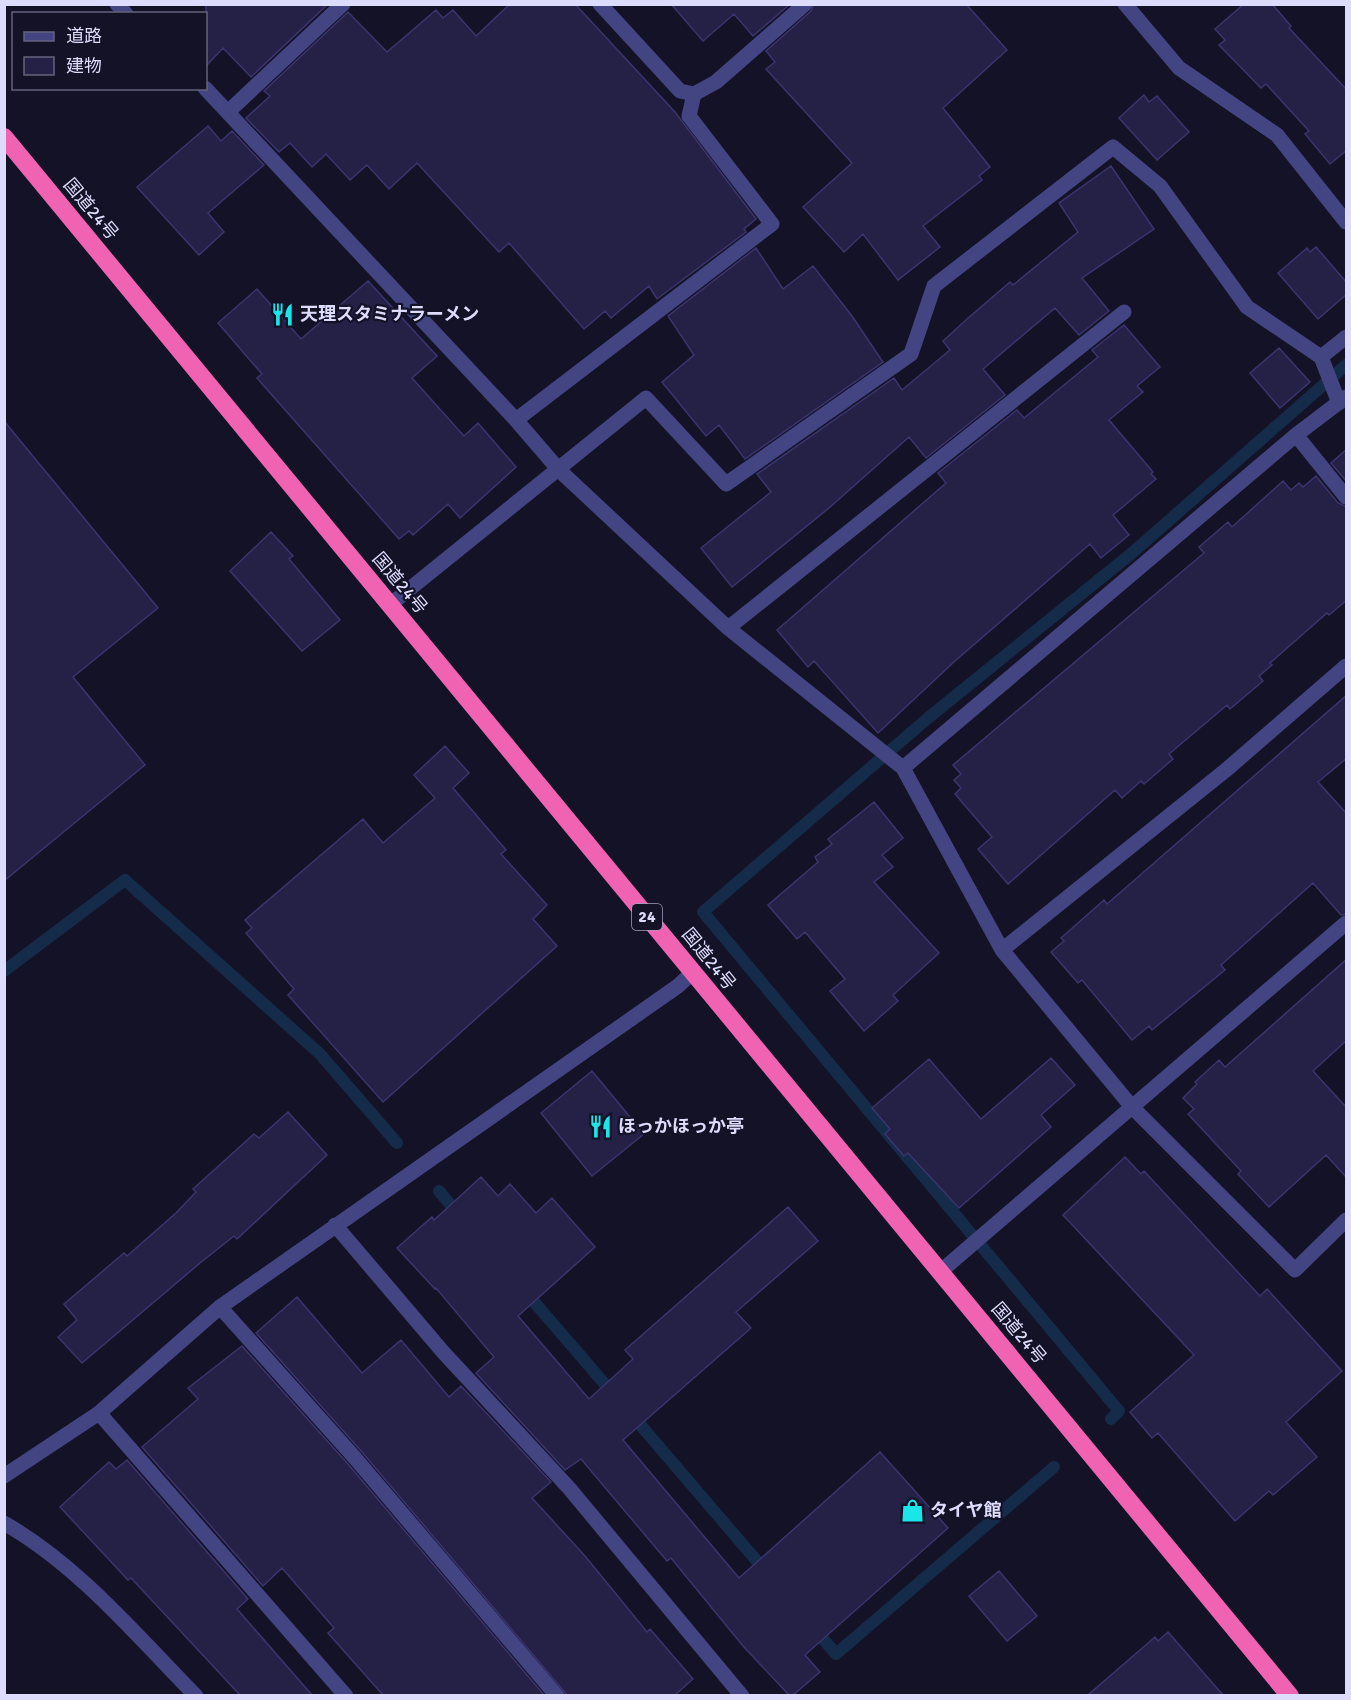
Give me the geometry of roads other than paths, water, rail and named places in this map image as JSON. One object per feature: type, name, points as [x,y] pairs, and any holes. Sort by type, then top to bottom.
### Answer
[{"type":"highway","name":"国道24号","points":[[4,137],[1290,1695]]},
{"type":"street","points":[[228,111],[343,4]]},
{"type":"street","points":[[600,4],[680,91],[694,94],[716,82],[804,4]]},
{"type":"street","points":[[1125,4],[1179,68],[1277,135],[1347,222]]},
{"type":"street","points":[[207,90],[516,420],[559,470],[728,628],[903,768],[1002,950],[1132,1107],[1294,1270],[1347,1220]]},
{"type":"street","points":[[516,420],[772,224],[689,116],[694,94]]},
{"type":"street","points":[[391,604],[646,398],[726,484],[911,354],[934,286],[1113,147],[1160,186],[1246,307],[1321,357],[1343,400],[1296,435],[903,768]]},
{"type":"street","points":[[728,628],[1124,312]]},
{"type":"street","points":[[1321,357],[1347,337]]},
{"type":"street","points":[[1296,435],[1347,497]]},
{"type":"street","points":[[1002,950],[1226,770],[1347,666]]},
{"type":"street","points":[[940,1272],[1347,923]]},
{"type":"street","points":[[4,1476],[99,1413],[220,1307],[335,1224],[678,986],[693,972]]},
{"type":"street","points":[[335,1224],[443,1352],[569,1488],[742,1695]]},
{"type":"street","points":[[220,1307],[355,1458],[557,1695]]},
{"type":"street","points":[[99,1413],[346,1695]]},
{"type":"street","points":[[4,1523],[32,1538],[84,1582],[196,1695]]},
{"type":"waterway","points":[[1111,1419],[1119,1411],[703,912],[928,718],[1132,553],[1346,365]]},
{"type":"waterway","points":[[4,971],[125,880],[320,1054],[397,1143]]},
{"type":"waterway","points":[[439,1191],[461,1217]]},
{"type":"waterway","points":[[523,1289],[616,1397]]},
{"type":"waterway","points":[[631,1414],[768,1574]]},
{"type":"waterway","points":[[812,1626],[836,1654],[1054,1467]]},
{"type":"place","name":"天理スタミナラーメン","points":[[282,314]]},
{"type":"place","name":"ほっかほっか亭","points":[[600,1126]]},
{"type":"place","name":"タイヤ館","points":[[912,1510]]}]
